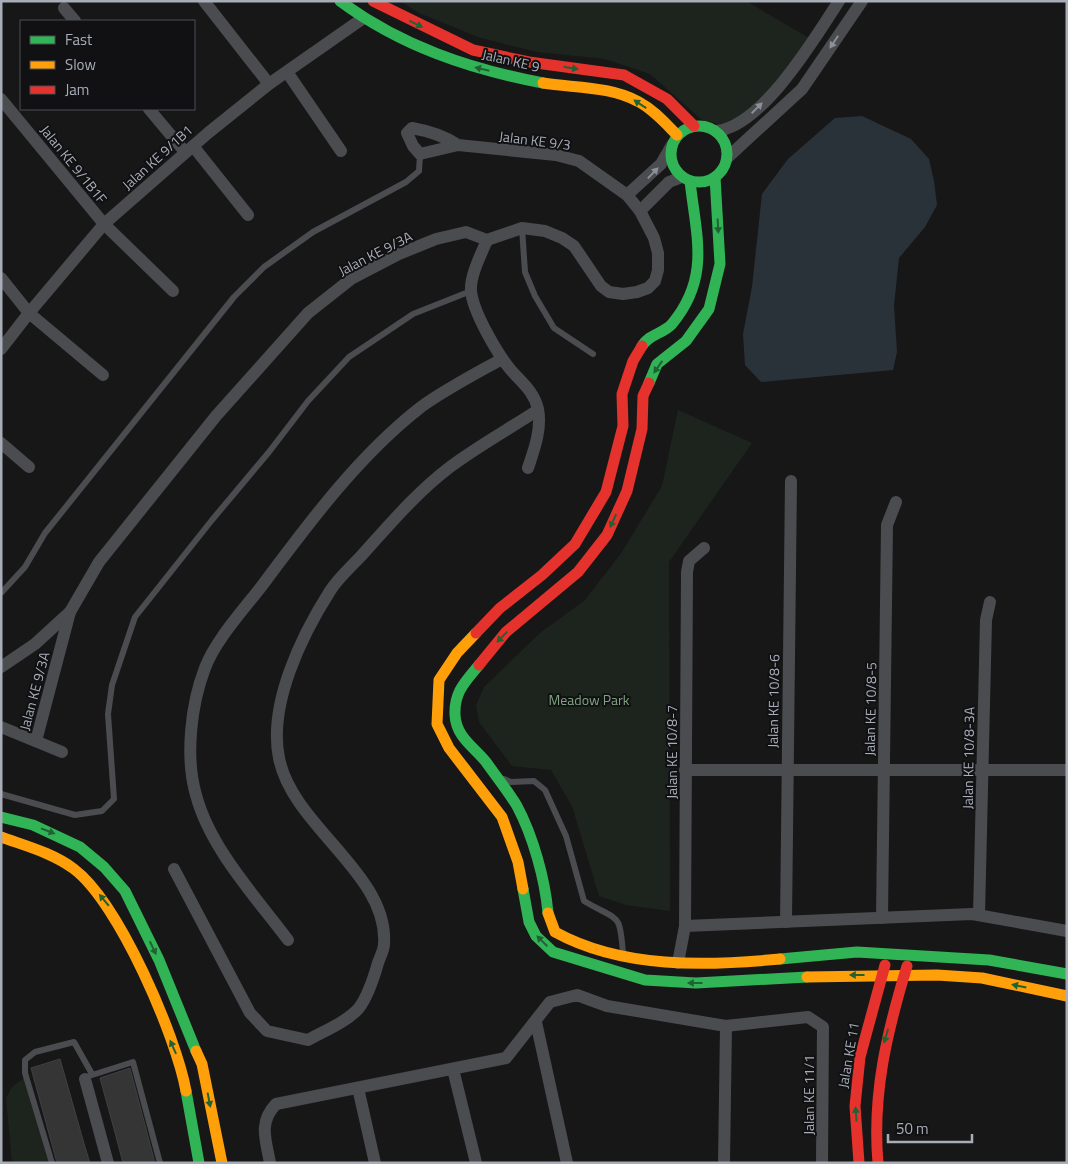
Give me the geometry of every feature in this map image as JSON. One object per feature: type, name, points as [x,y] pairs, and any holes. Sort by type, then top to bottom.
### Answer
[{"type":"street","points":[[204,1],[269,84]]},
{"type":"street","name":"Jalan KE 9","points":[[340,1],[362,19],[392,36],[469,66],[531,81],[634,100],[658,116],[674,140]]},
{"type":"street","name":"Jalan KE 9","points":[[373,1],[473,50],[529,62],[624,75],[667,99],[694,126]]},
{"type":"street","points":[[716,131],[727,130],[737,125],[751,114],[795,69],[839,1]]},
{"type":"street","points":[[727,158],[802,89],[862,1]]},
{"type":"street","points":[[64,8],[74,20]]},
{"type":"street","name":"Jalan KE 9/1B1","points":[[1,349],[104,224],[189,149],[269,84],[362,19]]},
{"type":"street","points":[[286,72],[341,151]]},
{"type":"street","name":"Jalan KE 9/1B1F","points":[[1,99],[104,224],[172,291]]},
{"type":"street","points":[[150,110],[189,149],[248,215]]},
{"type":"street","points":[[528,468],[538,437],[538,410],[531,391],[502,359],[482,324],[471,291],[474,273],[486,240],[522,228],[545,231],[562,238],[574,246],[601,286],[609,292],[623,294],[648,288],[655,281],[658,270],[658,253],[654,238],[640,212],[627,195],[661,164],[674,140],[694,126],[709,127],[716,131],[725,143],[727,158],[725,166],[715,177],[699,183],[686,179],[669,182],[640,212]]},
{"type":"street","name":"Jalan KE 9/3","points":[[458,145],[443,136],[412,128],[407,133],[412,146],[420,154],[458,145],[556,155],[579,160],[627,195]]},
{"type":"street","points":[[674,140],[672,163],[686,179],[698,254],[696,279],[689,302],[670,326],[646,340],[633,361],[622,394],[623,426],[606,492],[575,544],[542,576],[500,608],[457,653],[439,680],[437,724],[449,748],[502,817],[518,862],[529,922],[536,936],[553,952],[595,966],[654,980],[696,983],[851,975],[982,978],[1067,996]]},
{"type":"street","points":[[715,177],[720,264],[709,310],[686,341],[657,364],[643,396],[642,430],[627,491],[607,534],[578,572],[506,632],[458,690],[455,716],[461,736],[494,775],[516,807],[537,858],[546,891],[548,917],[555,932],[573,942],[623,955],[678,963],[732,964],[857,952],[988,960],[1067,974]]},
{"type":"street","name":"Jalan KE 9/3A","points":[[1,727],[36,741],[70,612],[99,562],[216,416],[308,313],[351,279],[399,254],[436,239],[466,232],[486,240]]},
{"type":"street","points":[[1,278],[29,313],[103,375]]},
{"type":"street","points":[[288,940],[210,834],[196,794],[191,770],[191,736],[205,667],[233,622],[315,515],[381,444],[422,407],[502,359]]},
{"type":"street","points":[[174,869],[250,1013],[267,1031],[308,1040],[359,1008],[374,978],[384,944],[380,912],[365,882],[294,796],[279,758],[277,726],[285,687],[300,645],[331,590],[415,497],[450,467],[538,410]]},
{"type":"street","points":[[1,443],[29,466]]},
{"type":"street","name":"Jalan KE 10/8-6","points":[[786,922],[791,481]]},
{"type":"street","name":"Jalan KE 10/8-5","points":[[882,918],[888,525],[896,502]]},
{"type":"street","name":"Jalan KE 10/8-7","points":[[678,963],[684,926],[687,572],[689,561],[704,548]]},
{"type":"street","name":"Jalan KE 10/8-3A","points":[[979,915],[986,620],[990,602]]},
{"type":"street","name":"Jalan KE 9/3A","points":[[1,667],[35,644],[70,612]]},
{"type":"street","points":[[36,741],[62,752]]},
{"type":"street","points":[[685,770],[1067,770]]},
{"type":"street","points":[[1,817],[47,831],[80,847],[104,868],[125,891],[159,960],[202,1064],[222,1163]]},
{"type":"street","points":[[1,837],[39,850],[75,869],[109,907],[178,1058],[185,1084],[199,1163]]},
{"type":"street","points":[[684,926],[979,915],[1067,931]]},
{"type":"street","name":"Jalan KE 11","points":[[859,1163],[855,1106],[860,1056],[888,954]]},
{"type":"street","points":[[878,1163],[875,1138],[877,1091],[883,1044],[910,956]]},
{"type":"street","points":[[270,1163],[264,1131],[267,1114],[276,1104],[506,1058],[550,1002],[577,996],[607,1006],[726,1026],[724,1163]]},
{"type":"street","name":"Jalan KE 11/1","points":[[726,1026],[808,1017],[823,1027],[822,1163]]},
{"type":"street","points":[[536,1022],[567,1163]]},
{"type":"street","points":[[453,1069],[476,1163]]},
{"type":"street","points":[[88,1076],[108,1163]]},
{"type":"street","points":[[358,1088],[375,1163]]},
{"type":"lane","points":[[1,593],[25,567],[45,533],[234,298],[264,267],[313,232],[406,182],[419,171],[420,154]]},
{"type":"lane","points":[[522,228],[525,272],[535,296],[554,328],[593,354]]},
{"type":"lane","points":[[1,794],[75,815],[102,811],[114,799],[108,714],[112,684],[135,617],[308,401],[349,357],[413,314],[471,291]]},
{"type":"lane","points":[[494,775],[511,782],[534,780],[545,790],[566,836],[584,901],[613,916],[621,924],[623,955]]},
{"type":"lane","points":[[52,1163],[25,1073],[25,1060],[35,1052],[74,1042],[88,1076],[132,1062],[135,1064],[160,1163]]},
{"type":"green space","points":[[400,1],[746,1],[809,38],[789,70],[745,113],[730,122],[719,124],[702,120],[650,74],[605,59],[537,52],[478,37],[419,13]]},
{"type":"green space","name":"Meadow Park","points":[[678,410],[752,443],[669,562],[670,911],[626,905],[599,896],[572,806],[551,770],[512,766],[479,722],[476,705],[484,687],[540,633],[585,600],[622,552],[662,486]]},
{"type":"green space","points":[[24,1078],[49,1163],[12,1163],[6,1098],[12,1087]]},
{"type":"shaded area","points":[[862,116],[911,139],[929,159],[937,205],[925,227],[899,258],[894,306],[897,352],[893,370],[761,382],[745,365],[743,334],[752,287],[762,194],[788,159],[835,118]]},
{"type":"building","points":[[60,1059],[90,1163],[57,1163],[31,1068]]},
{"type":"building","points":[[130,1068],[155,1163],[123,1163],[100,1078]]},
{"type":"traffic: fast","points":[[340,1],[387,31],[437,54],[489,71],[543,83]]},
{"type":"traffic: fast","points":[[693,126],[705,126],[715,130],[723,138],[727,154],[723,170],[715,178],[705,182],[693,182],[683,178],[675,170],[671,160],[671,148],[675,138],[683,130],[693,126]]},
{"type":"traffic: fast","points":[[649,383],[657,364],[686,341],[709,309],[720,264],[715,177]]},
{"type":"traffic: fast","points":[[642,346],[648,339],[672,324],[684,307],[692,290],[698,256],[690,181]]},
{"type":"traffic: fast","points":[[479,665],[458,694],[455,707],[456,723],[462,736],[486,762],[506,789],[523,818],[537,858],[548,913]]},
{"type":"traffic: fast","points":[[1,817],[33,825],[80,847],[104,867],[125,891],[159,960],[196,1051]]},
{"type":"traffic: fast","points":[[523,889],[529,922],[536,936],[553,952],[645,980],[696,983],[807,977]]},
{"type":"traffic: fast","points":[[780,959],[857,952],[989,960],[1067,974]]},
{"type":"traffic: fast","points":[[186,1091],[199,1163]]},
{"type":"traffic: slow","points":[[543,83],[592,88],[628,97],[650,109],[677,135]]},
{"type":"traffic: slow","points":[[476,633],[457,653],[439,680],[437,724],[449,748],[502,817],[518,862],[523,889]]},
{"type":"traffic: slow","points":[[1,837],[39,850],[66,863],[91,886],[109,910],[127,940],[158,1006],[171,1038],[186,1091]]},
{"type":"traffic: slow","points":[[548,913],[555,932],[581,944],[608,953],[636,959],[694,963],[780,959]]},
{"type":"traffic: slow","points":[[807,977],[937,975],[982,978],[1067,996]]},
{"type":"traffic: slow","points":[[196,1051],[202,1064],[222,1163]]},
{"type":"traffic: jam","points":[[373,1],[473,50],[529,62],[624,75],[667,99],[694,126]]},
{"type":"traffic: jam","points":[[476,633],[500,608],[542,575],[575,544],[606,492],[623,426],[622,394],[633,361],[642,346]]},
{"type":"traffic: jam","points":[[479,665],[506,632],[578,572],[607,535],[627,491],[642,429],[643,396],[649,383]]},
{"type":"traffic: jam","points":[[859,1163],[855,1106],[860,1057],[885,965]]},
{"type":"traffic: jam","points":[[878,1163],[877,1112],[879,1088],[887,1039],[907,966]]}]
